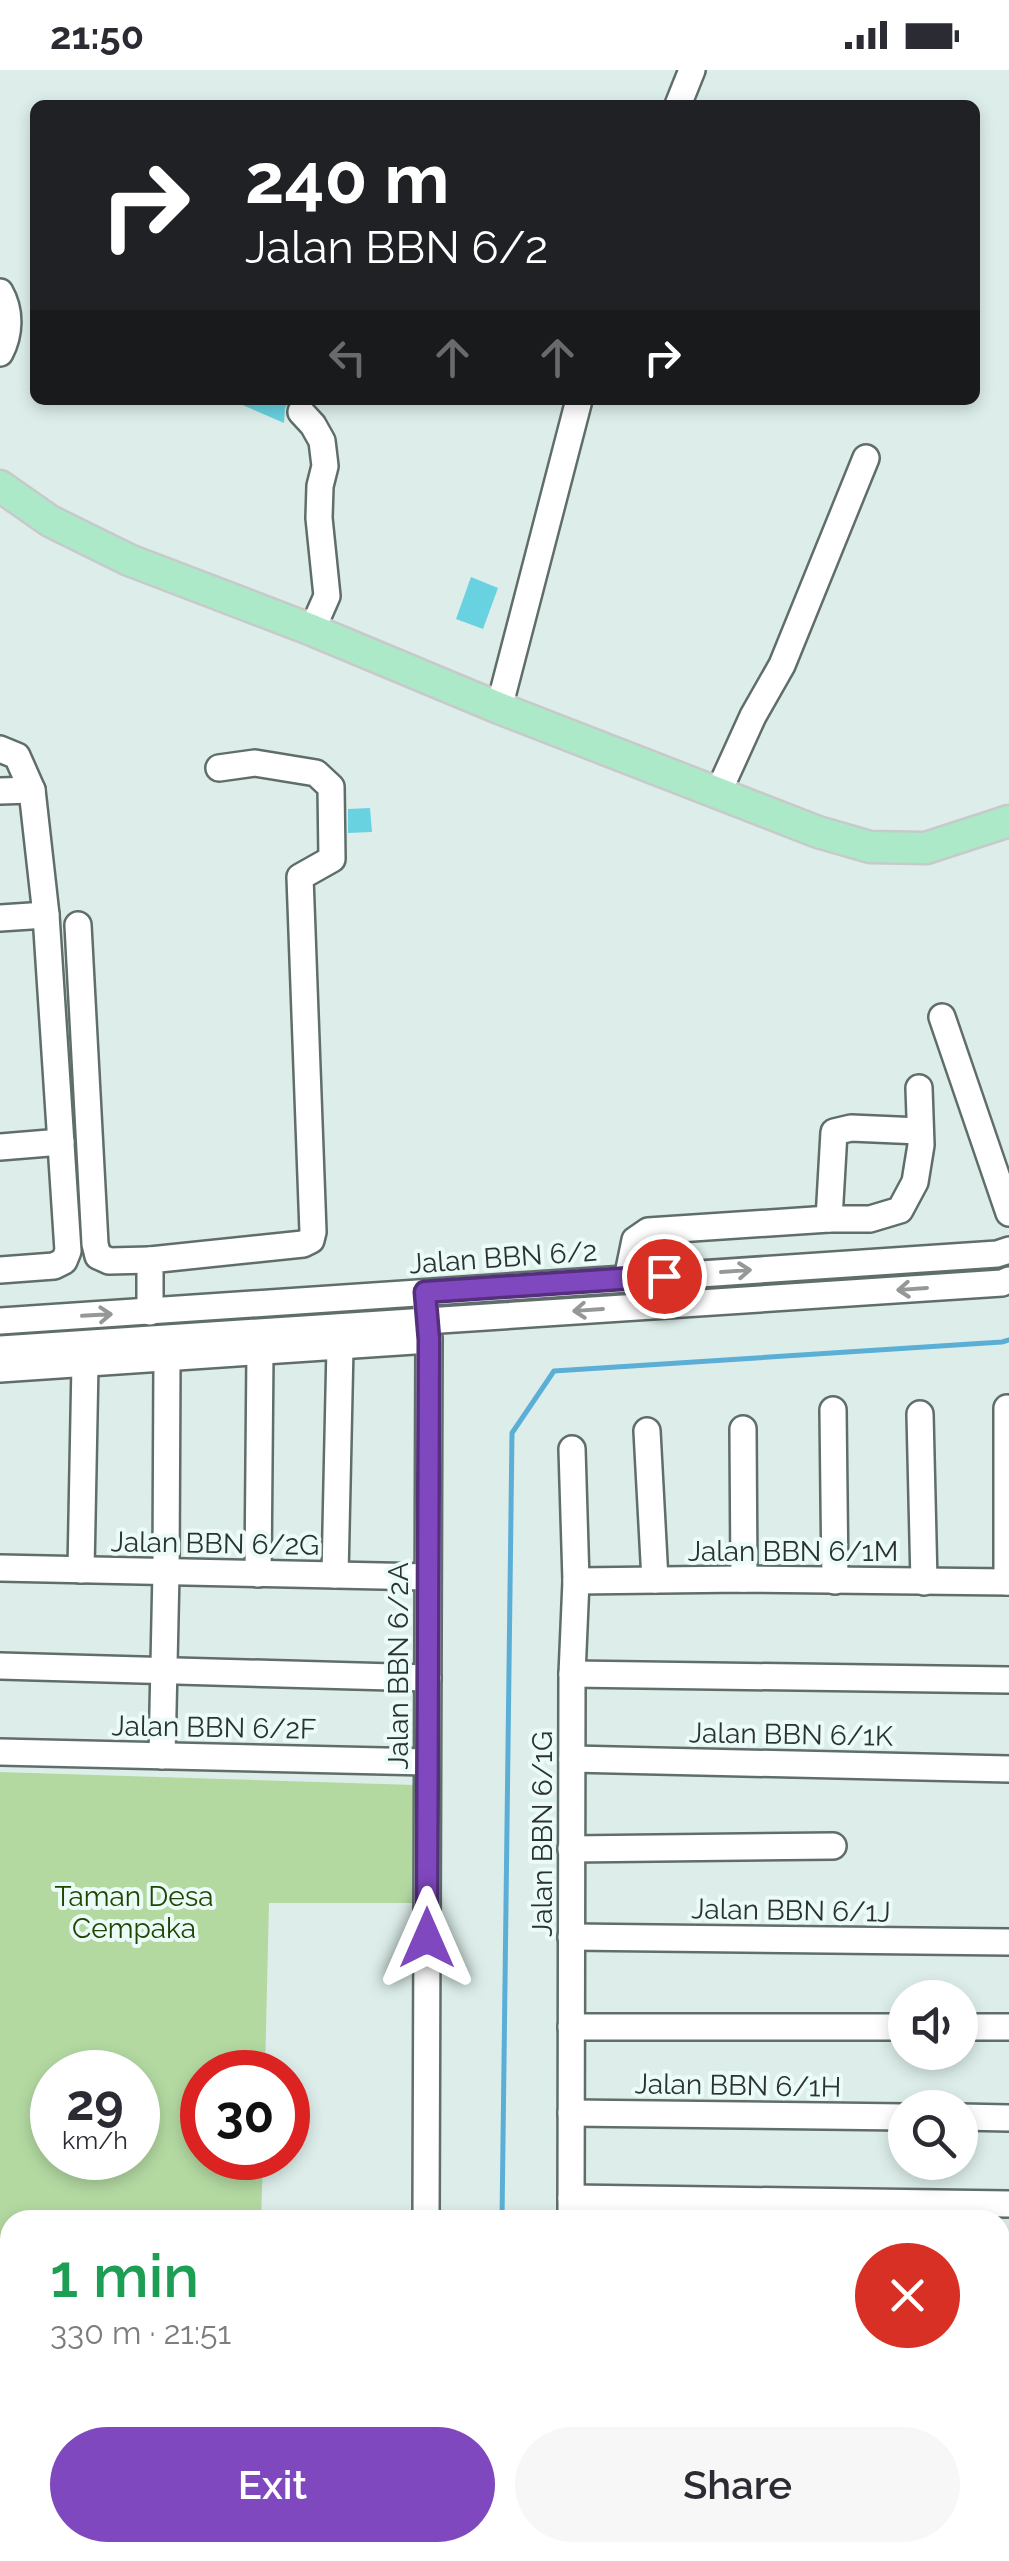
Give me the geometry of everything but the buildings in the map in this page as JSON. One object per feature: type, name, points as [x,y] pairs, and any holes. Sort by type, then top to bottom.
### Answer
[{"type":"main road","points":[[0,486],[50,521],[129,560],[818,832],[870,847],[926,848],[1009,821]]},
{"type":"street","points":[[680,100],[692,70]]},
{"type":"street","points":[[0,292],[8,328],[0,353]]},
{"type":"street","points":[[499,708],[577,405]]},
{"type":"street","points":[[301,412],[322,441],[325,466],[318,518],[326,596],[312,630]]},
{"type":"street","points":[[718,793],[782,665],[866,458]]},
{"type":"street","points":[[0,750],[18,756],[32,790],[46,915],[68,1251],[64,1262],[54,1266],[0,1270]]},
{"type":"street","points":[[78,925],[98,1256],[109,1261],[150,1260],[304,1244],[311,1240],[300,877],[332,859],[331,788],[316,773],[301,770],[255,762],[219,768]]},
{"type":"street","points":[[0,791],[32,790]]},
{"type":"street","points":[[0,918],[46,915]]},
{"type":"street","points":[[942,1018],[1009,1213]]},
{"type":"street","points":[[627,1278],[636,1240],[648,1231],[870,1219],[900,1210],[916,1182],[921,1145],[919,1088]]},
{"type":"street","points":[[829,1219],[834,1132],[851,1128],[920,1130]]},
{"type":"street","points":[[0,1146],[60,1142]]},
{"type":"street","name":"Jalan BBN 6/2","points":[[0,1320],[996,1254],[1009,1250]]},
{"type":"street","points":[[150,1260],[150,1312]]},
{"type":"street","points":[[0,1349],[428,1331],[1009,1280]]},
{"type":"street","name":"Jalan BBN 6/2A","points":[[425,1292],[426,2210]]},
{"type":"street","points":[[0,1369],[340,1347],[428,1331]]},
{"type":"street","points":[[335,1576],[340,1347]]},
{"type":"street","points":[[258,1574],[260,1352]]},
{"type":"street","points":[[162,1756],[167,1358]]},
{"type":"street","points":[[81,1570],[85,1364]]},
{"type":"street","points":[[1007,1408],[1008,1582]]},
{"type":"street","points":[[833,1410],[835,1581]]},
{"type":"street","points":[[920,1414],[924,1582]]},
{"type":"street","points":[[742,1429],[744,1579]]},
{"type":"street","points":[[648,1431],[654,1580]]},
{"type":"street","name":"Jalan BBN 6/1G","points":[[571,2209],[572,1674],[576,1581],[572,1448]]},
{"type":"street","name":"Jalan BBN 6/2G","points":[[0,1568],[428,1578]]},
{"type":"street","name":"Jalan BBN 6/1M","points":[[576,1581],[1008,1582]]},
{"type":"street","points":[[0,1666],[428,1678]]},
{"type":"street","points":[[572,1674],[1009,1680]]},
{"type":"street","name":"Jalan BBN 6/2F","points":[[0,1752],[427,1762]]},
{"type":"street","name":"Jalan BBN 6/1K","points":[[572,1759],[1009,1769]]},
{"type":"street","points":[[572,1848],[833,1846]]},
{"type":"street","name":"Jalan BBN 6/1J","points":[[571,1937],[1009,1942]]},
{"type":"street","points":[[571,2026],[888,2027]]},
{"type":"street","points":[[978,2027],[1009,2027]]},
{"type":"street","name":"Jalan BBN 6/1H","points":[[571,2113],[888,2117]]},
{"type":"street","points":[[978,2117],[1009,2118]]},
{"type":"street","points":[[571,2209],[1009,2204]]},
{"type":"green space","name":"Taman Desa Cempaka","points":[[0,1772],[415,1785],[412,1903],[269,1903],[266,2050],[180,2050],[180,2180],[262,2180],[261,2210],[0,2210]]},
{"type":"waterway","points":[[502,2210],[512,1433],[554,1371],[1009,1340]]},
{"type":"route","points":[[427,1938],[429,1340],[425,1292],[664,1276]]}]
